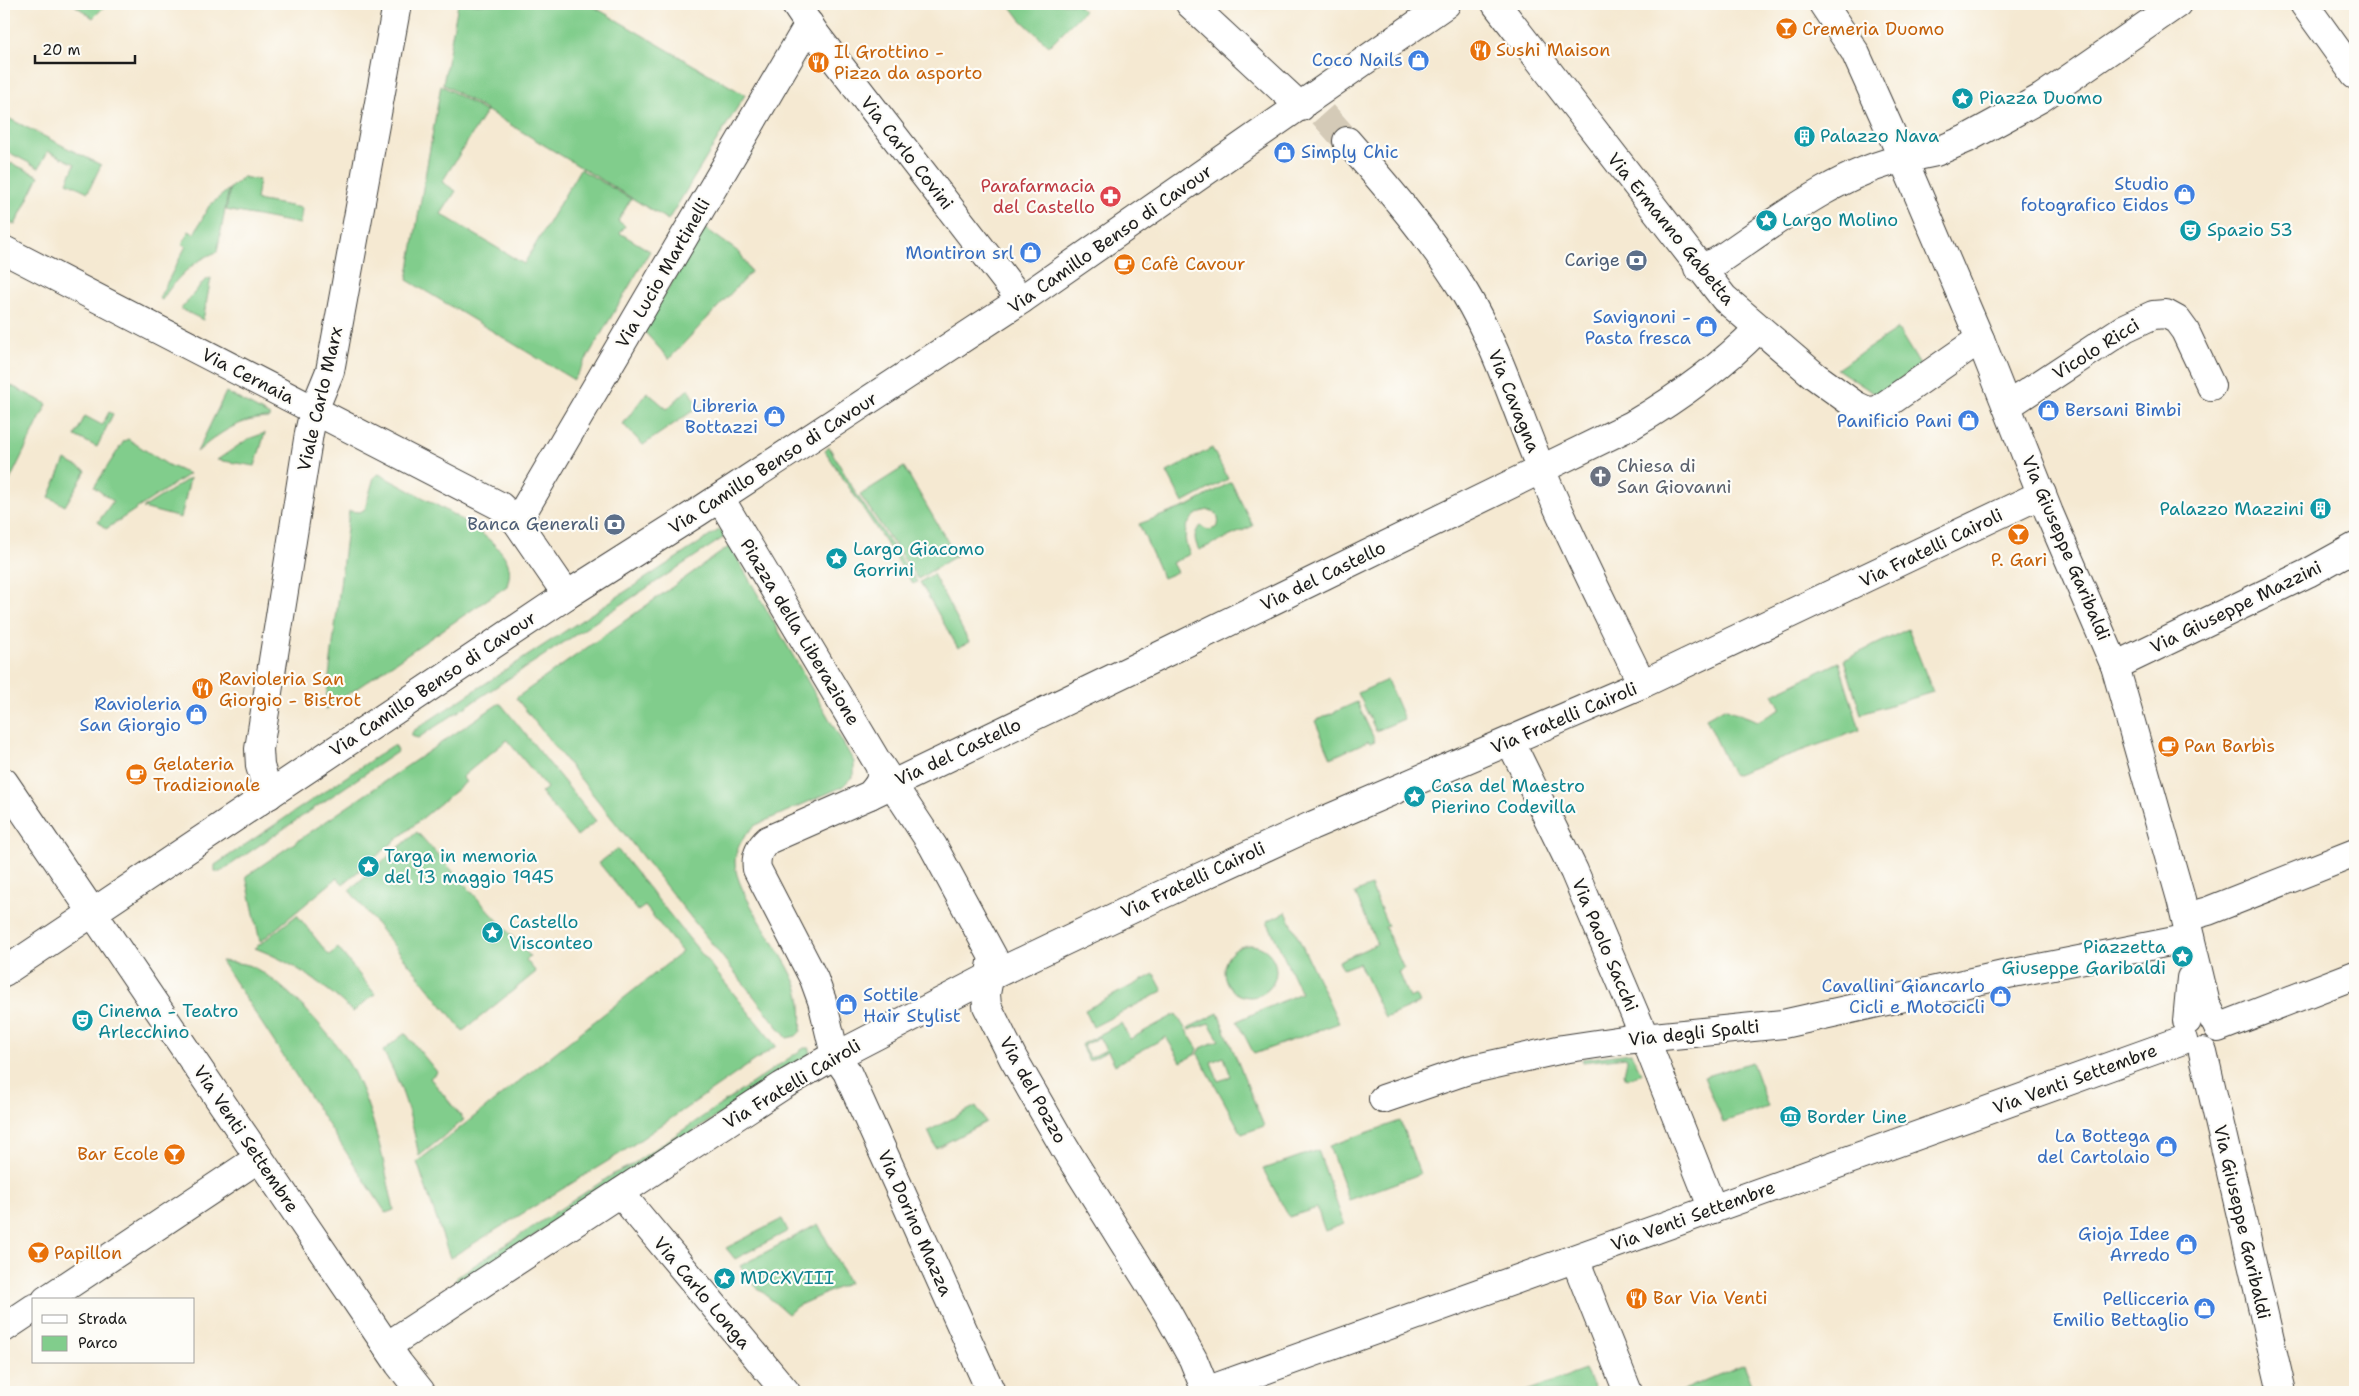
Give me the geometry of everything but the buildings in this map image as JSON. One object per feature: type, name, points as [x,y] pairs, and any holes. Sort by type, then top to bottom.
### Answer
[{"type":"street","name":"Viale Carlo Marx","points":[[269,795],[260,766],[259,749],[276,634],[314,410],[330,370],[397,4]]},
{"type":"street","points":[[1190,4],[1311,107]]},
{"type":"street","name":"Via Camillo Benso di Cavour","points":[[4,972],[567,595],[778,460],[1311,107],[1446,4]]},
{"type":"street","name":"Via Ermanno Gabetta","points":[[1496,4],[1698,268],[1724,298],[1815,376],[1855,404],[1868,411],[1878,410],[1980,339]]},
{"type":"street","points":[[1823,4],[1855,52],[1903,159]]},
{"type":"street","points":[[1698,268],[1716,262],[1833,186],[1875,166],[1936,152],[1966,139],[2041,98],[2177,4]]},
{"type":"street","points":[[2304,4],[2355,76]]},
{"type":"street","name":"Via Carlo Covini","points":[[802,14],[1021,300]]},
{"type":"street","name":"Via Lucio Martinelli","points":[[517,522],[802,14]]},
{"type":"street","name":"Via Cavagna","points":[[1347,140],[1419,228],[1465,293],[1496,353],[1541,469],[1575,545],[1642,684]]},
{"type":"street","name":"Via Giuseppe Garibaldi","points":[[1903,159],[1980,339],[2042,494],[2115,666],[2190,935],[2206,1004],[2217,1025]]},
{"type":"street","name":"Via Cernaia","points":[[4,250],[500,506],[517,522],[567,595]]},
{"type":"street","name":"Vicolo Ricci","points":[[2007,406],[2125,328],[2153,315],[2166,314],[2177,320],[2185,331],[2211,386]]},
{"type":"street","name":"Via del Castello","points":[[880,781],[1166,653],[1541,469],[1658,409],[1714,369],[1758,329]]},
{"type":"street","name":"Via Fratelli Cairoli","points":[[393,1355],[620,1192],[782,1086],[835,1055],[989,977],[1311,826],[1642,684],[2042,494]]},
{"type":"street","name":"Piazza della Liberazione","points":[[720,498],[880,781]]},
{"type":"street","name":"Via Giuseppe Mazzini","points":[[2115,666],[2250,602],[2355,547]]},
{"type":"street","name":"Via Paolo Sacchi","points":[[1510,741],[1574,871],[1645,1038],[1714,1209]]},
{"type":"street","points":[[835,1055],[822,1001],[814,979],[757,869],[755,861],[758,852],[768,840],[880,781]]},
{"type":"street","name":"Via del Pozzo","points":[[880,781],[933,846],[993,957],[986,994],[987,1006],[1013,1058],[1064,1147],[1167,1312],[1193,1359],[1205,1392]]},
{"type":"street","name":"Via Venti Settembre","points":[[4,782],[393,1355],[422,1392]]},
{"type":"street","points":[[2190,935],[2208,911],[2355,853]]},
{"type":"street","name":"Via Giuseppe Garibaldi","points":[[2190,935],[2191,1038],[2282,1392]]},
{"type":"street","name":"Via degli Spalti","points":[[1383,1099],[1468,1070],[1563,1049],[1645,1038],[1783,1024],[2190,935]]},
{"type":"street","points":[[2191,1038],[2213,1048],[2216,1043],[2217,1025],[2355,975]]},
{"type":"street","name":"Via Venti Settembre","points":[[1205,1392],[2191,1038]]},
{"type":"street","name":"Via Dorino Mazza","points":[[835,1055],[847,1072],[992,1392]]},
{"type":"street","points":[[49,1298],[259,1158]]},
{"type":"street","name":"Via Carlo Longa","points":[[620,1192],[786,1392]]},
{"type":"street","points":[[1575,1259],[1628,1392]]},
{"type":"street","points":[[4,1328],[32,1309]]},
{"type":"street","name":"Via Venti Settembre","points":[[393,1355],[413,1392]]},
{"type":"green space","points":[[73,4],[107,4],[93,18]]},
{"type":"green space","points":[[458,4],[589,4],[745,95],[668,220],[443,84]]},
{"type":"green space","points":[[1009,4],[1077,4],[1084,11],[1049,46],[1021,20]]},
{"type":"green space","points":[[441,85],[486,112],[442,182],[456,191],[441,214],[524,264],[580,169],[631,199],[618,221],[625,226],[620,233],[650,251],[574,380],[407,280]]},
{"type":"green space","points":[[8,118],[101,165],[88,192],[67,182],[75,164],[48,151],[39,168],[4,150],[4,126]]},
{"type":"green space","points":[[11,163],[39,176],[15,225],[4,220],[4,178]]},
{"type":"green space","points":[[243,177],[259,180],[256,200],[302,208],[300,224],[226,210],[230,188]]},
{"type":"green space","points":[[229,189],[217,252],[209,255],[186,271],[162,300],[159,298],[186,246],[182,244],[189,231],[194,234],[209,206]]},
{"type":"green space","points":[[705,228],[740,253],[751,272],[669,359],[643,330]]},
{"type":"green space","points":[[211,278],[203,320],[181,309],[204,281]]},
{"type":"green space","points":[[1898,329],[1920,365],[1881,393],[1875,394],[1837,369]]},
{"type":"green space","points":[[4,382],[47,404],[7,486],[4,480]]},
{"type":"green space","points":[[688,389],[700,406],[643,445],[623,424],[647,392],[667,409]]},
{"type":"green space","points":[[226,392],[270,416],[270,418],[249,421],[230,428],[197,452]]},
{"type":"green space","points":[[109,412],[113,414],[97,447],[75,436],[85,416],[102,425]]},
{"type":"green space","points":[[265,433],[255,466],[217,460],[248,439]]},
{"type":"green space","points":[[128,439],[168,465],[189,474],[106,529],[98,522],[113,501],[94,487],[124,441]]},
{"type":"green space","points":[[829,447],[857,495],[917,582],[913,584],[825,451]]},
{"type":"green space","points":[[1212,448],[1228,479],[1183,503],[1167,472]]},
{"type":"green space","points":[[65,460],[86,471],[65,506],[49,497]]},
{"type":"green space","points":[[904,467],[956,556],[918,579],[860,495]]},
{"type":"green space","points":[[379,474],[451,513],[488,539],[501,552],[508,564],[510,572],[507,586],[325,710],[349,511],[360,512],[365,509],[374,477]]},
{"type":"green space","points":[[190,478],[181,518],[143,508]]},
{"type":"green space","points":[[1231,482],[1253,526],[1199,550],[1195,538],[1196,532],[1201,526],[1211,530],[1218,526],[1218,516],[1213,511],[1198,513],[1186,529],[1185,540],[1190,554],[1172,563],[1177,572],[1163,578],[1139,524],[1190,505]]},
{"type":"green space","points":[[719,530],[724,532],[723,538],[418,738],[411,736],[413,731]]},
{"type":"green space","points":[[730,546],[854,762],[854,775],[842,787],[756,825],[748,832],[737,850],[735,861],[737,875],[743,890],[792,975],[798,989],[801,1031],[796,1036],[787,1038],[516,698]]},
{"type":"green space","points":[[933,574],[969,642],[958,648],[920,582]]},
{"type":"green space","points":[[1908,629],[1933,692],[1861,714],[1844,660]]},
{"type":"green space","points":[[1839,662],[1860,730],[1733,775],[1706,718],[1724,708],[1758,721],[1781,709],[1773,694]]},
{"type":"green space","points":[[1387,680],[1404,719],[1376,731],[1358,693]]},
{"type":"green space","points":[[1357,702],[1375,741],[1370,743],[1368,741],[1331,758],[1315,721]]},
{"type":"green space","points":[[498,704],[501,704],[596,821],[577,836],[541,793],[547,788],[507,740],[462,777],[466,782],[343,884],[337,878],[260,942],[246,876]]},
{"type":"green space","points":[[392,746],[396,746],[397,752],[220,872],[215,872],[215,865]]},
{"type":"green space","points":[[417,832],[530,956],[526,960],[536,972],[463,1031],[349,890]]},
{"type":"green space","points":[[617,849],[776,1046],[621,1153],[450,1258],[417,1162],[682,952],[645,906],[638,911],[599,863]]},
{"type":"green space","points":[[1371,886],[1388,926],[1385,927],[1404,969],[1398,972],[1409,998],[1416,995],[1420,1003],[1385,1018],[1359,963],[1343,969],[1339,961],[1377,944],[1355,893]]},
{"type":"green space","points":[[1286,912],[1339,1023],[1254,1054],[1237,1021],[1301,993],[1267,921]]},
{"type":"green space","points":[[297,915],[329,955],[338,948],[375,994],[353,1012],[331,992],[295,967],[255,948]]},
{"type":"green space","points":[[1250,945],[1264,949],[1272,957],[1276,971],[1272,985],[1264,993],[1250,997],[1236,993],[1228,985],[1224,971],[1228,957],[1236,949]]},
{"type":"green space","points":[[221,961],[251,966],[265,974],[310,1014],[337,1046],[355,1075],[369,1108],[379,1142],[394,1210],[386,1213]]},
{"type":"green space","points":[[1154,974],[1163,991],[1093,1027],[1085,1010]]},
{"type":"green space","points":[[1218,1013],[1264,1126],[1242,1134],[1198,1054],[1201,1048],[1219,1040],[1209,1023],[1189,1030],[1188,1028]],"holes":[[[1224,1057],[1231,1077],[1218,1081],[1211,1062]]]},
{"type":"green space","points":[[1176,1014],[1198,1049],[1196,1054],[1181,1062],[1166,1037],[1115,1065],[1108,1051],[1089,1061],[1081,1045],[1121,1023],[1130,1039]],"holes":[[[1099,1037],[1106,1050],[1090,1058],[1083,1046]]]},
{"type":"green space","points":[[405,1033],[437,1072],[430,1078],[464,1120],[419,1156],[406,1102],[383,1051]]},
{"type":"green space","points":[[804,1048],[810,1048],[810,1053],[805,1059],[461,1283],[455,1282],[458,1276],[615,1173],[630,1166]]},
{"type":"green space","points":[[1631,1053],[1641,1073],[1626,1079],[1624,1074],[1626,1057],[1583,1062],[1582,1059]]},
{"type":"green space","points":[[1752,1062],[1768,1107],[1723,1122],[1704,1077]]},
{"type":"green space","points":[[976,1106],[986,1122],[936,1148],[928,1131]]},
{"type":"green space","points":[[1400,1121],[1420,1174],[1349,1200],[1329,1146]]},
{"type":"green space","points":[[1318,1150],[1344,1224],[1325,1231],[1317,1208],[1289,1217],[1263,1169]]},
{"type":"green space","points":[[782,1219],[788,1231],[735,1259],[726,1248]]},
{"type":"green space","points":[[818,1224],[849,1283],[797,1306],[788,1314],[751,1282],[740,1266]]},
{"type":"green space","points":[[1744,1364],[1755,1392],[1679,1392]]},
{"type":"green space","points":[[1585,1370],[1596,1392],[1524,1392]]},
{"type":"tunnel","points":[[1323,114],[1347,141]]},
{"type":"place","name":"Cremeria Duomo","points":[[1786,29]]},
{"type":"place","name":"Sushi Maison","points":[[1480,50]]},
{"type":"place","name":"Coco Nails","points":[[1419,60]]},
{"type":"place","name":"Il Grottino - Pizza da asporto","points":[[818,62]]},
{"type":"place","name":"Piazza Duomo","points":[[1963,98]]},
{"type":"place","name":"Palazzo Nava","points":[[1804,136]]},
{"type":"place","name":"Simply Chic","points":[[1285,152]]},
{"type":"place","name":"Studio fotografico Eidos","points":[[2185,194]]},
{"type":"place","name":"Parafarmacia del Castello","points":[[1111,196]]},
{"type":"place","name":"Largo Molino","points":[[1766,220]]},
{"type":"place","name":"Spazio 53","points":[[2191,230]]},
{"type":"place","name":"Montiron srl","points":[[1030,253]]},
{"type":"place","name":"Carige","points":[[1636,260]]},
{"type":"place","name":"Cafè Cavour","points":[[1125,264]]},
{"type":"place","name":"Savignoni - Pasta fresca","points":[[1707,327]]},
{"type":"place","name":"Bersani Bimbi","points":[[2049,410]]},
{"type":"place","name":"Libreria Bottazzi","points":[[774,416]]},
{"type":"place","name":"Panificio Pani","points":[[1968,421]]},
{"type":"place","name":"Chiesa di San Giovanni","points":[[1601,476]]},
{"type":"place","name":"Palazzo Mazzini","points":[[2320,509]]},
{"type":"place","name":"Banca Generali","points":[[615,524]]},
{"type":"place","name":"P. Gari","points":[[2019,535]]},
{"type":"place","name":"Largo Giacomo Gorrini","points":[[837,559]]},
{"type":"place","name":"Ravioleria San Giorgio - Bistrot","points":[[203,689]]},
{"type":"place","name":"Ravioleria San Giorgio","points":[[197,714]]},
{"type":"place","name":"Pan Barbìs","points":[[2168,746]]},
{"type":"place","name":"Gelateria Tradizionale","points":[[137,774]]},
{"type":"place","name":"Casa del Maestro Pierino Codevilla","points":[[1415,796]]},
{"type":"place","name":"Targa in memoria del 13 maggio 1945","points":[[368,866]]},
{"type":"place","name":"Castello Visconteo","points":[[493,932]]},
{"type":"place","name":"Piazzetta Giuseppe Garibaldi","points":[[2182,957]]},
{"type":"place","name":"Cavallini Giancarlo Cicli e Motocicli","points":[[2001,996]]},
{"type":"place","name":"Sottile Hair Stylist","points":[[847,1005]]},
{"type":"place","name":"Cinema - Teatro Arlecchino","points":[[82,1021]]},
{"type":"place","name":"Border Line","points":[[1791,1117]]},
{"type":"place","name":"La Bottega del Cartolaio","points":[[2166,1146]]},
{"type":"place","name":"Bar Ecole","points":[[175,1154]]},
{"type":"place","name":"Gioja Idee Arredo","points":[[2186,1244]]},
{"type":"place","name":"Papillon","points":[[38,1253]]},
{"type":"place","name":"MDCXVIII","points":[[724,1278]]},
{"type":"place","name":"Bar Via Venti","points":[[1637,1298]]},
{"type":"place","name":"Pellicceria Emilio Bettaglio","points":[[2205,1309]]}]
